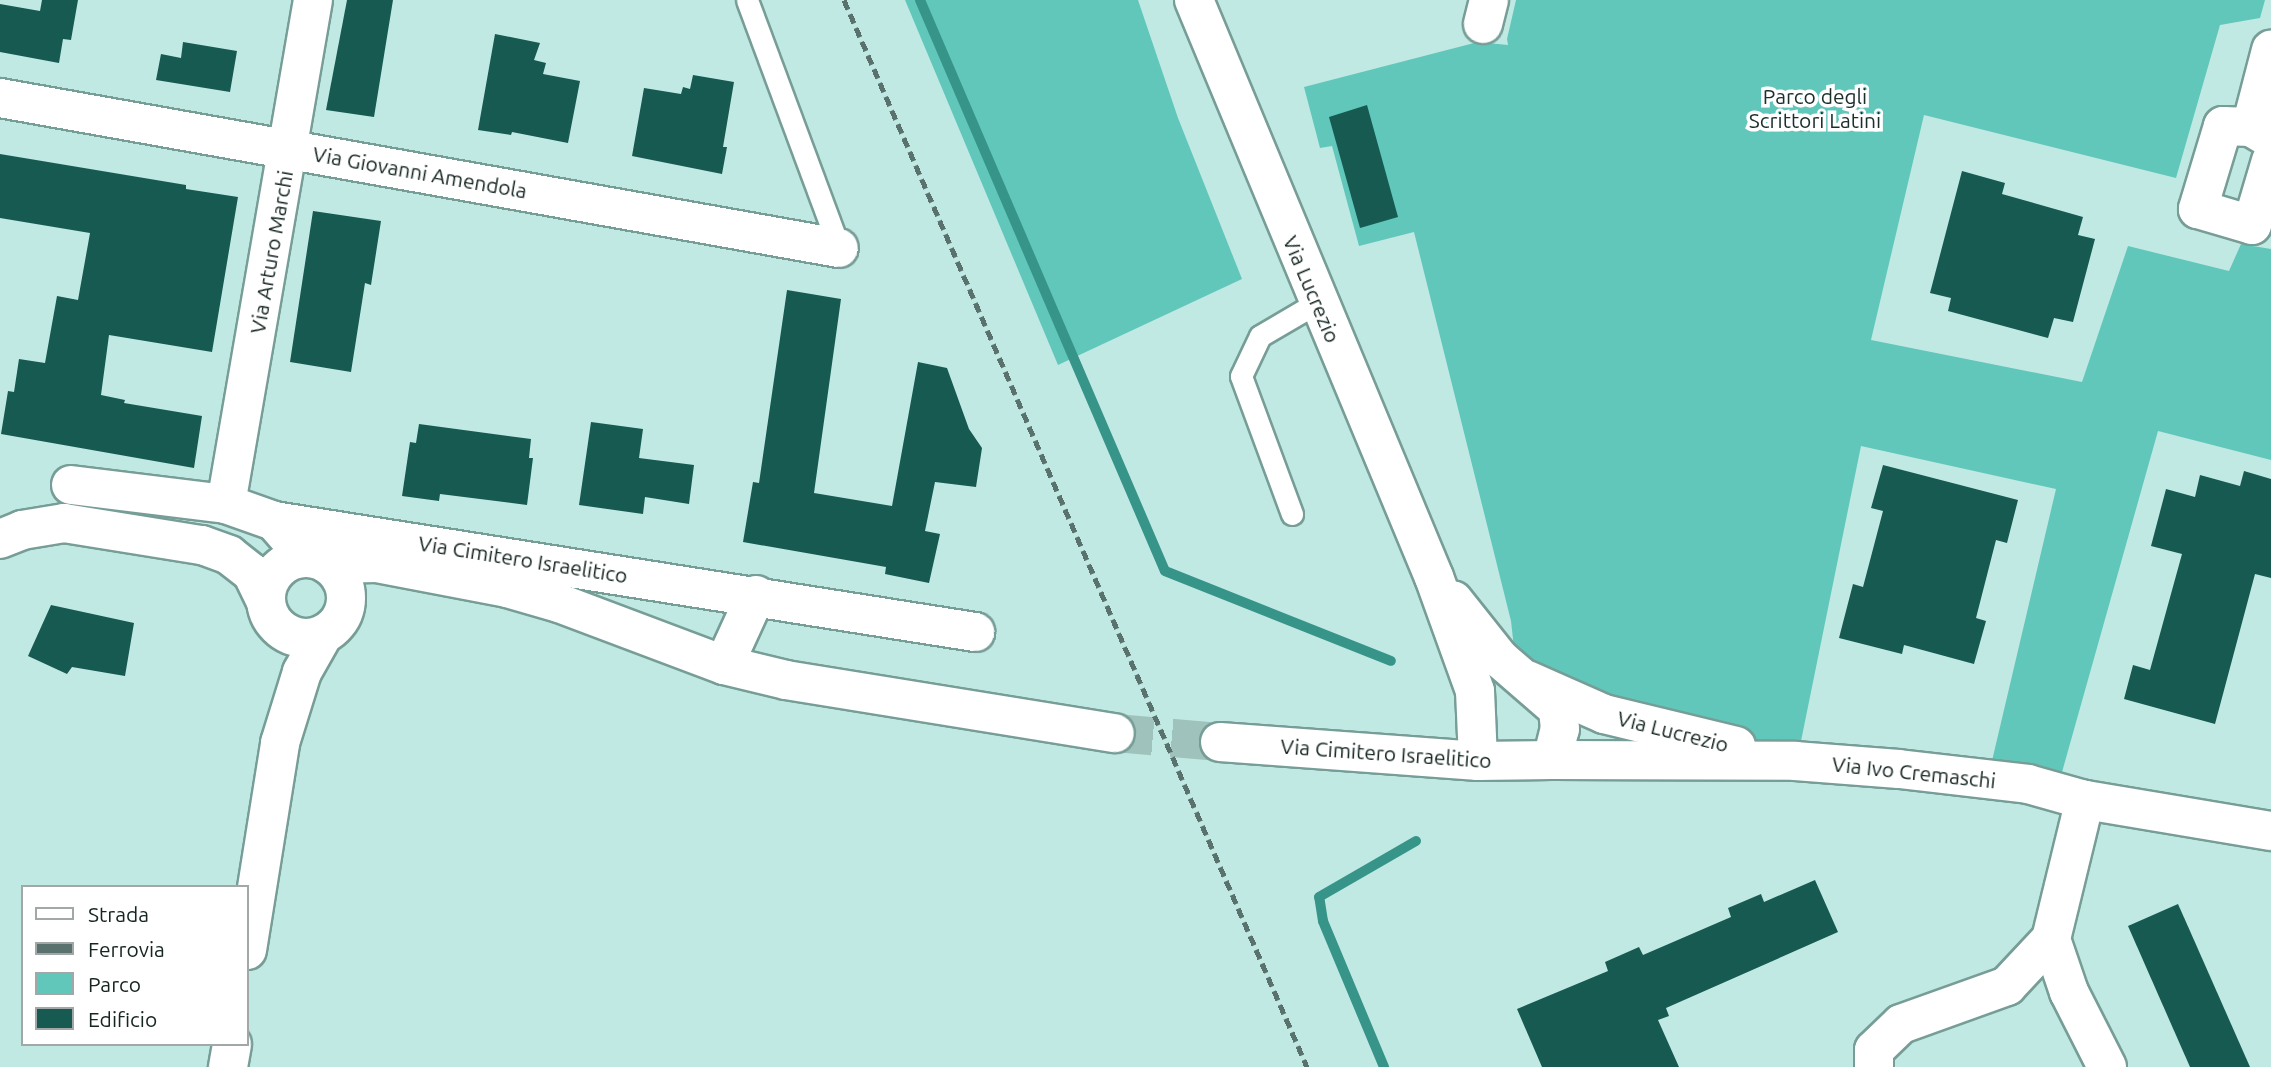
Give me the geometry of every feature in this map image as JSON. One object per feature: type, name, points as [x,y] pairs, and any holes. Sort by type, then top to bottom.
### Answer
[{"type":"street","name":"Via Arturo Marchi","points":[[226,504],[313,0]]},
{"type":"street","name":"Via Lucrezio","points":[[1194,0],[1434,577],[1475,691],[1478,761]]},
{"type":"street","points":[[2268,71],[2261,133],[2223,127],[2199,209],[2252,225],[2271,161]]},
{"type":"street","name":"Via Giovanni Amendola","points":[[0,98],[839,248]]},
{"type":"street","name":"Via Cimitero Israelitico","points":[[71,485],[226,504],[274,521],[756,595],[975,632]]},
{"type":"street","points":[[248,944],[280,743],[302,672],[323,635],[339,621],[346,601],[342,580],[313,561],[274,521]]},
{"type":"street","points":[[0,539],[22,530],[64,523],[202,545],[229,555],[252,573],[273,615],[301,638],[323,635]]},
{"type":"street","points":[[280,743],[271,578],[288,562],[313,561]]},
{"type":"street","name":"Via Cimitero Israelitico","points":[[313,561],[377,562],[448,575],[559,604],[724,665],[786,681],[1115,733]]},
{"type":"street","name":"Via Cimitero Israelitico","points":[[346,601],[369,590],[448,575]]},
{"type":"street","name":"Via Lucrezio","points":[[1434,577],[1516,674],[1558,709],[1560,729],[1552,761]]},
{"type":"street","points":[[724,665],[756,595]]},
{"type":"street","name":"Via Lucrezio","points":[[1516,674],[1604,715],[1796,761]]},
{"type":"street","name":"Via Cimitero Israelitico","points":[[1220,742],[1478,761],[1552,761]]},
{"type":"street","name":"Via Ivo Cremaschi","points":[[1552,761],[1796,761],[2028,784],[2085,800],[2271,831]]},
{"type":"street","points":[[1874,1067],[1874,1050],[1901,1024],[2007,986],[2051,939],[2085,800]]},
{"type":"street","points":[[2051,939],[2069,992],[2107,1067]]},
{"type":"street","points":[[228,1067],[232,1046]]},
{"type":"lane","points":[[747,0],[839,248]]},
{"type":"lane","points":[[1292,514],[1241,376],[1260,336],[1318,302]]},
{"type":"green space","points":[[905,0],[1138,0],[1178,118],[1242,279],[1058,365]]},
{"type":"green space","name":"Parco degli Scrittori Latini","points":[[1516,0],[2265,0],[2260,18],[2220,25],[2176,178],[1924,115],[1871,340],[2082,382],[2128,246],[2229,271],[2241,244],[2271,249],[2271,460],[2158,431],[2055,797],[1987,782],[2056,489],[1861,446],[1800,746],[1714,734],[1662,722],[1515,657],[1511,621],[1414,232],[1359,246],[1332,146],[1320,148],[1304,87],[1478,42],[1508,45]]},
{"type":"building","points":[[42,0],[78,0],[71,40],[63,39],[59,63],[0,52],[0,4],[40,11]]},
{"type":"building","points":[[347,0],[393,0],[374,117],[326,110]]},
{"type":"building","points":[[495,34],[540,43],[534,60],[546,63],[543,74],[580,81],[568,143],[512,132],[511,135],[478,130]]},
{"type":"building","points":[[183,42],[237,51],[230,92],[156,80],[161,54],[181,58]]},
{"type":"building","points":[[693,75],[734,82],[723,147],[727,147],[722,174],[632,156],[644,88],[681,94],[683,87],[690,89]]},
{"type":"building","points":[[1367,105],[1398,217],[1360,228],[1329,117]]},
{"type":"building","points":[[0,154],[186,185],[186,189],[238,197],[212,352],[109,335],[101,395],[125,400],[124,403],[202,416],[194,468],[1,434],[8,391],[14,392],[19,359],[45,363],[57,296],[78,300],[90,233],[0,218]]},
{"type":"building","points":[[1962,171],[2005,183],[2002,194],[2083,217],[2078,235],[2095,239],[2073,322],[2054,318],[2048,338],[1948,311],[1951,298],[1930,293]]},
{"type":"building","points":[[313,211],[381,221],[371,285],[365,283],[351,372],[290,362]]},
{"type":"building","points":[[787,290],[841,299],[814,493],[892,506],[918,362],[947,368],[969,429],[982,448],[976,487],[935,482],[925,531],[940,534],[929,583],[885,574],[886,567],[743,542],[753,482],[759,483]]},
{"type":"building","points":[[591,422],[643,429],[639,458],[694,465],[689,504],[645,497],[643,514],[579,505]]},
{"type":"building","points":[[419,424],[531,439],[529,458],[533,458],[527,505],[440,494],[439,501],[402,496],[410,442],[416,443]]},
{"type":"building","points":[[1883,465],[2018,500],[2007,543],[1996,540],[1976,618],[1986,621],[1974,664],[1904,645],[1902,654],[1839,638],[1853,584],[1863,587],[1883,511],[1871,508]]},
{"type":"building","points":[[2244,471],[2271,479],[2271,578],[2255,574],[2215,724],[2124,699],[2133,665],[2150,670],[2182,554],[2151,546],[2166,489],[2195,497],[2200,475],[2240,486]]},
{"type":"building","points":[[51,605],[134,623],[125,676],[72,667],[67,674],[28,656]]},
{"type":"building","points":[[1815,880],[1838,932],[1666,1008],[1669,1016],[1658,1020],[1679,1067],[1542,1067],[1517,1009],[1608,971],[1605,962],[1639,947],[1643,955],[1731,917],[1728,908],[1761,894],[1764,902]]},
{"type":"building","points":[[2178,904],[2250,1067],[2190,1067],[2128,926]]},
{"type":"waterway","points":[[920,0],[1165,571],[1391,661]]},
{"type":"waterway","points":[[1384,1067],[1323,921],[1319,897],[1416,841]]},
{"type":"tunnel","points":[[1115,733],[1220,742]]},
{"type":"railway","points":[[844,0],[1307,1067]]}]
